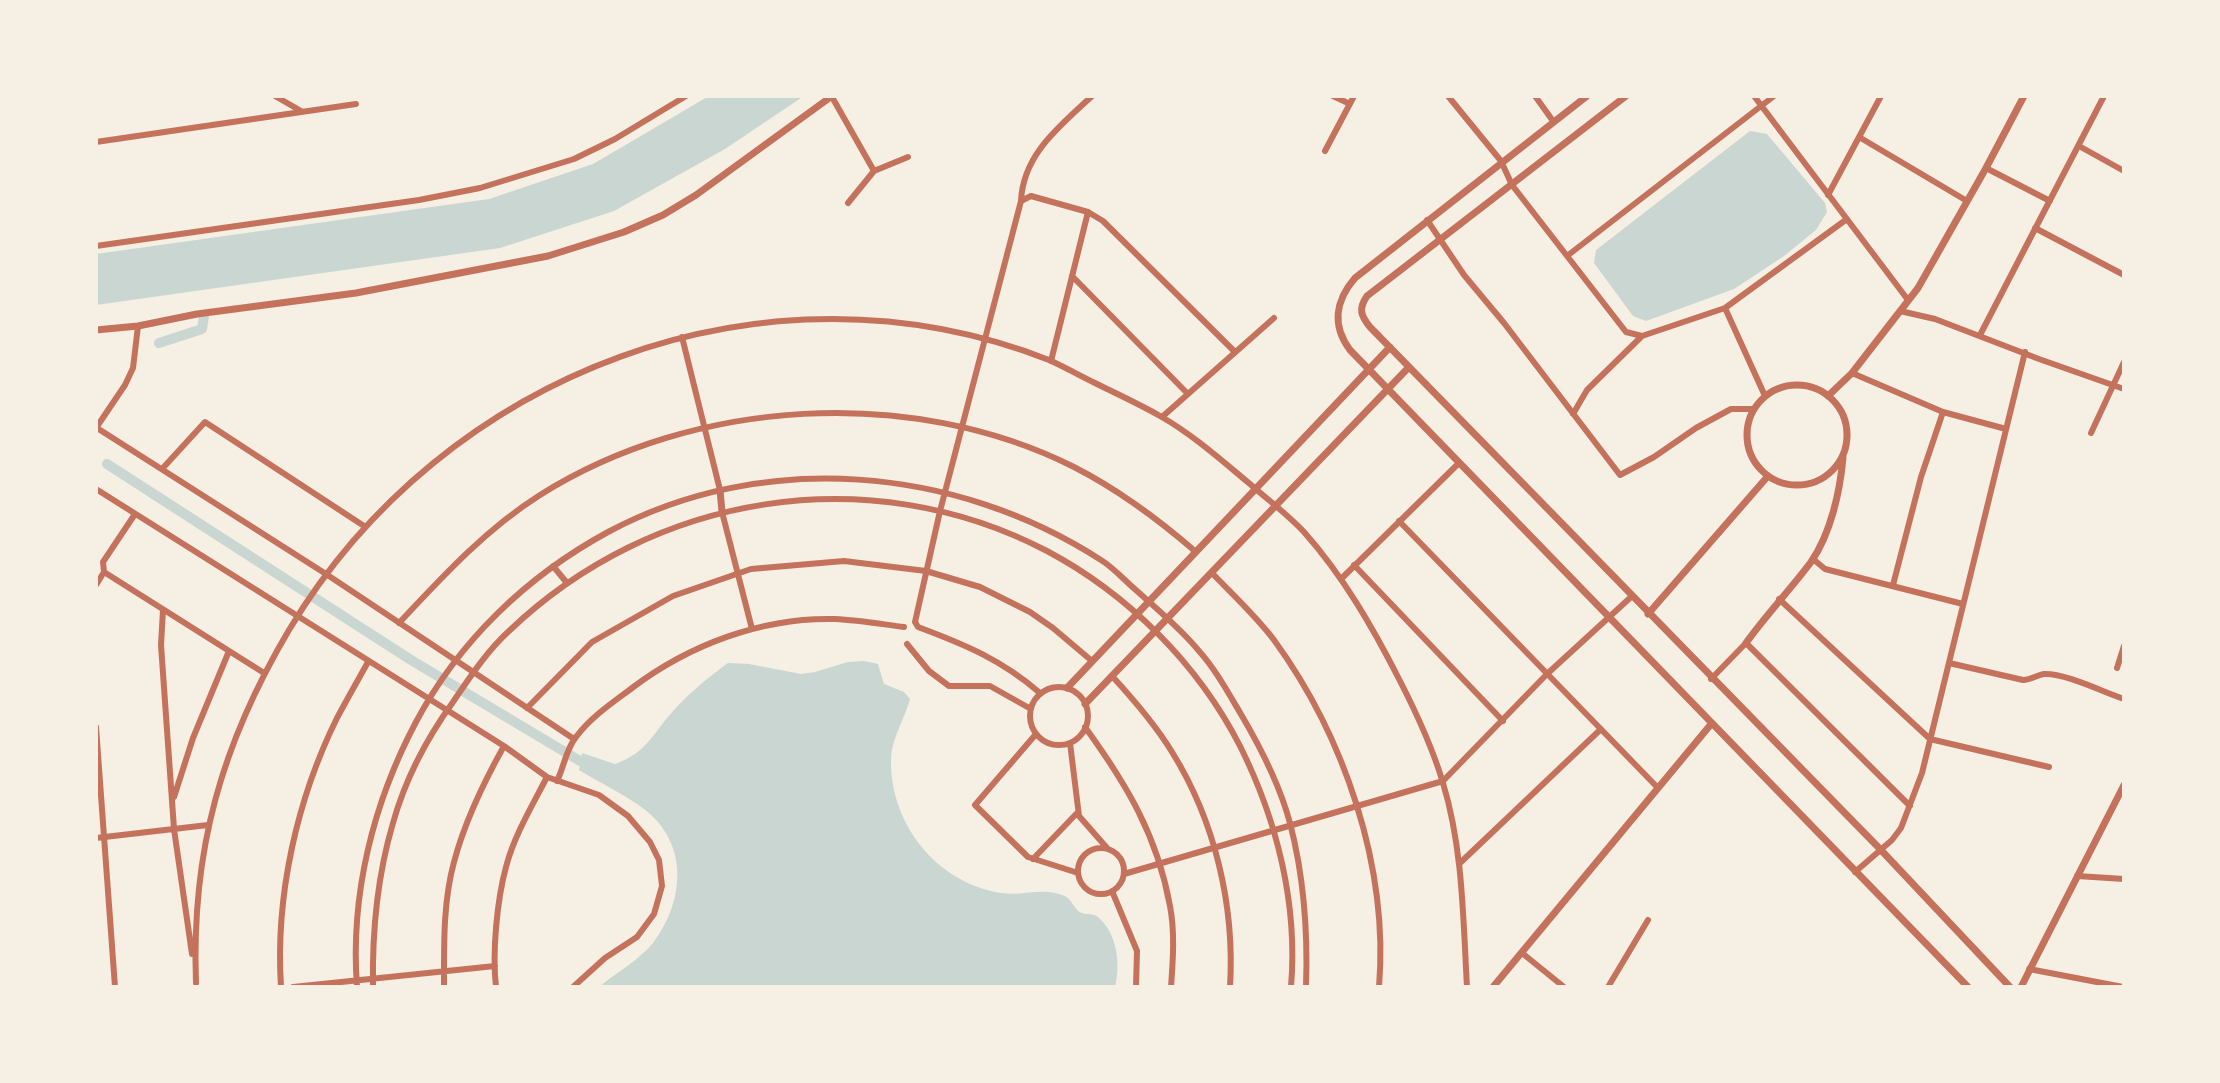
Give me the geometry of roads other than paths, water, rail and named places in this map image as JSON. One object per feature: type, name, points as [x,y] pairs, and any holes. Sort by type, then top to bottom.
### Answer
[{"type":"street","points":[[275,96],[301,111]]},
{"type":"street","points":[[96,246],[419,200],[480,188],[574,159],[615,139],[686,96]]},
{"type":"street","points":[[1040,694],[1017,673],[994,658],[916,626],[915,620],[940,511],[1021,201],[1024,176],[1033,156],[1092,96]]},
{"type":"street","points":[[1333,96],[1350,104]]},
{"type":"street","points":[[1325,151],[1354,96]]},
{"type":"street","points":[[1448,96],[1501,162],[1512,185],[1626,332],[1642,335]]},
{"type":"street","points":[[1535,96],[1553,121]]},
{"type":"street","points":[[1587,96],[1354,278],[1343,295],[1338,311],[1340,334],[1350,350],[1368,369],[1968,987]]},
{"type":"street","points":[[1626,96],[1367,296],[1361,310],[1363,318],[1631,597],[1880,849],[2010,987]]},
{"type":"street","points":[[1754,96],[1908,300]]},
{"type":"street","points":[[1567,256],[1774,96]]},
{"type":"street","points":[[1828,195],[1881,96]]},
{"type":"street","points":[[1828,396],[1852,373],[1918,288],[2024,96]]},
{"type":"street","points":[[1980,335],[2105,96]]},
{"type":"street","points":[[96,330],[356,293],[548,256],[624,232],[663,215],[696,195],[832,97],[874,171]]},
{"type":"street","points":[[96,142],[356,104]]},
{"type":"street","points":[[1859,137],[1968,201]]},
{"type":"street","points":[[2079,146],[2124,171]]},
{"type":"street","points":[[848,203],[874,171],[908,157]]},
{"type":"street","points":[[1986,168],[2050,201]]},
{"type":"street","points":[[1021,201],[1031,196],[1088,212],[1110,226],[1235,352]]},
{"type":"street","points":[[1051,361],[1088,212]]},
{"type":"street","points":[[1573,414],[1587,390],[1642,335],[1726,308],[1847,219]]},
{"type":"street","points":[[1427,220],[1464,275],[1620,475],[1731,409],[1754,409]]},
{"type":"street","points":[[2035,228],[2124,275]]},
{"type":"street","points":[[1072,276],[1187,393]]},
{"type":"street","points":[[1726,308],[1765,396]]},
{"type":"street","points":[[1900,311],[1935,319],[2124,389]]},
{"type":"street","points":[[1161,417],[1275,318]]},
{"type":"street","points":[[196,985],[198,895],[208,825],[229,753],[264,673],[297,616],[364,526],[428,466],[457,443],[509,408],[564,379],[622,355],[682,337],[743,326],[804,320],[926,328],[986,340],[1051,361],[1161,417],[1221,460],[1304,532],[1364,612],[1421,723],[1443,781],[1460,863],[1467,987]]},
{"type":"street","points":[[138,326],[133,368],[97,428],[326,574],[527,708],[572,742]]},
{"type":"street","points":[[682,337],[752,629]]},
{"type":"street","points":[[1067,688],[1390,347]]},
{"type":"street","points":[[1855,872],[1892,840],[1901,828],[1922,773],[2025,352]]},
{"type":"street","points":[[2091,433],[2124,362]]},
{"type":"street","points":[[1085,704],[1409,367]]},
{"type":"street","points":[[1852,373],[1943,412],[2006,429]]},
{"type":"street","points":[[1711,679],[1746,643],[1813,559],[1829,524],[1841,482],[1847,438],[1845,422],[1839,407],[1828,396],[1813,387],[1797,385],[1780,388],[1765,396],[1754,409],[1747,425],[1747,442],[1752,458],[1762,472],[1776,481],[1793,485],[1808,484],[1829,472],[1843,453]]},
{"type":"street","points":[[1893,585],[1921,477],[1943,412]]},
{"type":"street","points":[[398,622],[463,554],[540,495],[620,453],[705,427],[811,413],[880,414],[963,428],[1000,438],[1072,467],[1139,506],[1196,552]]},
{"type":"street","points":[[162,470],[205,422],[364,526]]},
{"type":"street","points":[[1341,579],[1459,463]]},
{"type":"street","points":[[1648,614],[1769,476]]},
{"type":"street","points":[[356,984],[357,912],[366,857],[380,802],[401,750],[448,668],[503,607],[553,566],[588,543],[620,526],[686,500],[720,490],[776,480],[833,477],[890,481],[945,492],[1030,520],[1104,562],[1149,601],[1199,651],[1225,687],[1259,745],[1290,824],[1302,886],[1306,926],[1306,987]]},
{"type":"street","points":[[96,489],[504,746],[547,778],[599,795],[628,816],[650,842],[659,860],[662,886],[654,914],[637,937],[606,958],[573,987]]},
{"type":"street","points":[[373,987],[372,938],[379,878],[393,820],[416,764],[445,711],[506,633],[567,583],[600,561],[652,535],[722,512],[765,503],[824,498],[882,501],[940,511],[984,524],[1027,541],[1077,568],[1137,613],[1197,677],[1229,725],[1255,775],[1274,829],[1289,896],[1293,964],[1291,987]]},
{"type":"street","points":[[96,585],[104,572],[103,562],[135,514]]},
{"type":"street","points":[[1399,521],[1658,788]]},
{"type":"street","points":[[1813,559],[1825,569],[1963,604]]},
{"type":"street","points":[[527,708],[593,642],[673,596],[751,569],[844,561],[926,571],[980,587],[1006,599],[1053,628],[1092,661]]},
{"type":"street","points":[[1354,565],[1503,721]]},
{"type":"street","points":[[553,566],[567,583]]},
{"type":"street","points":[[104,572],[264,673]]},
{"type":"street","points":[[1212,573],[1273,638],[1297,676],[1339,756],[1357,805],[1371,863],[1377,917],[1379,987]]},
{"type":"street","points":[[1124,874],[1443,781],[1547,674],[1631,597]]},
{"type":"street","points":[[1779,599],[1930,739],[2049,767]]},
{"type":"street","points":[[163,610],[161,645],[174,829],[196,985]]},
{"type":"street","points":[[557,781],[572,742],[591,719],[646,678],[694,649],[752,629],[782,623],[834,619],[904,627]]},
{"type":"street","points":[[1746,643],[1910,806]]},
{"type":"street","points":[[907,644],[929,671],[949,686],[990,686],[1031,709]]},
{"type":"street","points":[[2117,668],[2124,646]]},
{"type":"street","points":[[172,804],[193,738],[229,651]]},
{"type":"street","points":[[281,987],[283,905],[294,841],[312,778],[337,719],[369,662]]},
{"type":"street","points":[[1949,663],[2023,680],[2031,680],[2043,674],[2081,682],[2124,699]]},
{"type":"street","points":[[1112,676],[1147,715],[1173,752],[1195,795],[1215,846],[1232,950],[1230,987]]},
{"type":"street","points":[[1057,687],[1067,688],[1081,697],[1085,704],[1085,727],[1078,738],[1070,743],[1052,744],[1036,734],[1030,718],[1031,709],[1040,694],[1057,687]]},
{"type":"street","points":[[1493,987],[1712,723]]},
{"type":"street","points":[[96,727],[100,838],[115,987]]},
{"type":"street","points":[[1085,727],[1131,793],[1159,862],[1171,907],[1171,987]]},
{"type":"street","points":[[1460,863],[1601,729]]},
{"type":"street","points":[[1036,734],[975,805],[1033,859],[1078,873]]},
{"type":"street","points":[[1070,743],[1078,812],[1107,848],[1121,858],[1124,874],[1120,884],[1112,891],[1101,894],[1090,891],[1082,884],[1078,873],[1080,862],[1086,853],[1096,848],[1107,848]]},
{"type":"street","points":[[444,987],[445,920],[454,862],[486,779],[504,746]]},
{"type":"street","points":[[496,987],[496,933],[506,867],[547,778]]},
{"type":"street","points":[[2021,987],[2124,785]]},
{"type":"street","points":[[1033,859],[1078,812]]},
{"type":"street","points":[[100,838],[208,825]]},
{"type":"street","points":[[2077,876],[2124,879]]},
{"type":"street","points":[[1112,891],[1137,951],[1136,987]]},
{"type":"street","points":[[1608,987],[1648,920]]},
{"type":"street","points":[[1522,953],[1564,987]]},
{"type":"street","points":[[293,987],[356,984],[373,979],[495,966]]},
{"type":"street","points":[[2029,969],[2123,987]]},
{"type":"waterway","points":[[159,343],[202,329],[204,316]]},
{"type":"waterway","points":[[107,464],[411,660],[580,761]]}]
